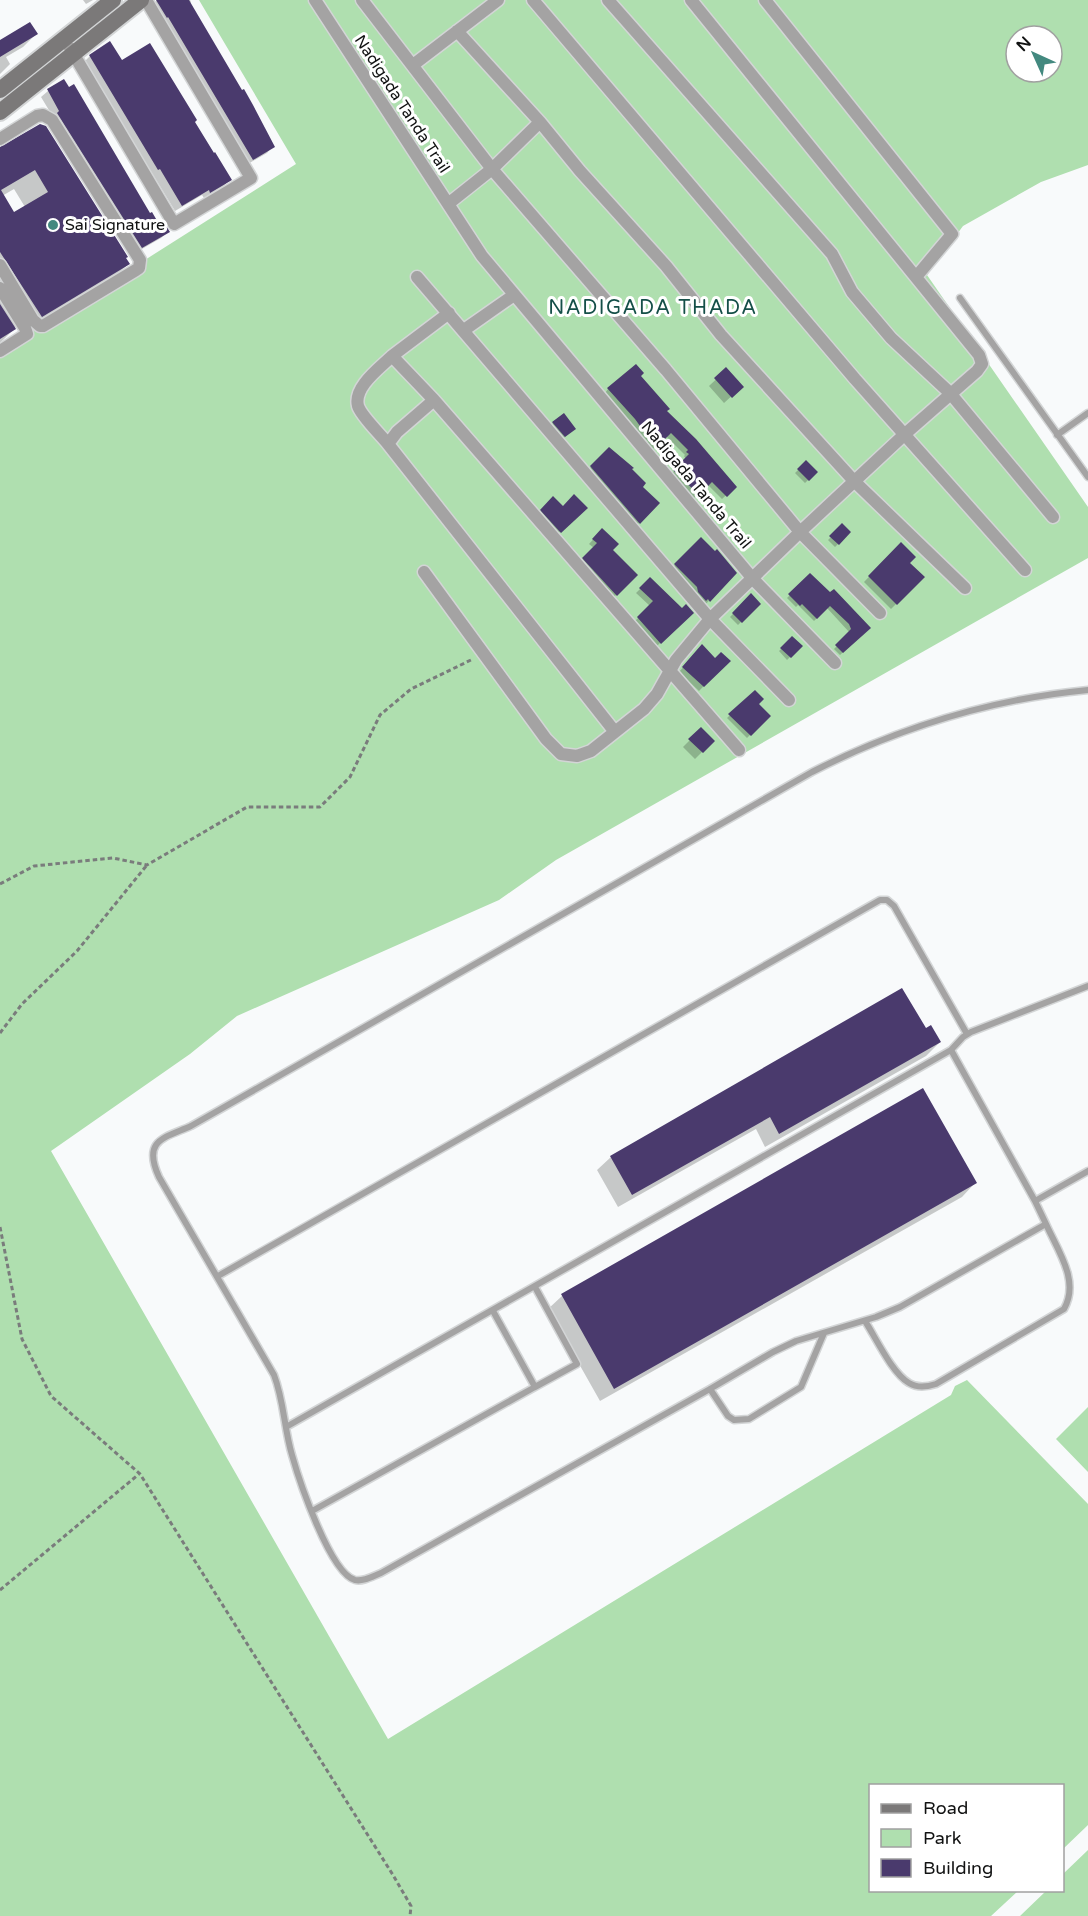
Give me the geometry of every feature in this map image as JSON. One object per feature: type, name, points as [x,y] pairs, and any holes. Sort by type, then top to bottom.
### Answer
[{"type":"main road","points":[[4,109],[113,0]]},
{"type":"main road","points":[[0,90],[141,0]]},
{"type":"street","points":[[69,46],[174,224],[251,178],[146,0]]},
{"type":"street","name":"Nadigada Tanda Trail","points":[[315,0],[482,256],[753,579],[835,663]]},
{"type":"street","points":[[363,0],[492,169],[666,370],[800,532],[880,613]]},
{"type":"street","points":[[413,65],[498,0]]},
{"type":"street","points":[[532,0],[904,434],[1025,570]]},
{"type":"street","points":[[608,0],[832,254],[852,292],[891,338],[950,393],[1053,517]]},
{"type":"street","points":[[424,573],[546,739],[561,754],[577,756],[591,751],[644,709],[657,694],[669,672],[710,620],[904,434],[978,371],[982,364],[981,358],[691,0]]},
{"type":"street","points":[[765,0],[952,234],[916,277]]},
{"type":"street","points":[[457,31],[666,266],[721,335],[854,482],[965,588]]},
{"type":"street","points":[[4,109],[21,122],[28,121]]},
{"type":"street","points":[[0,139],[28,121],[44,115],[52,120],[139,256],[140,265],[136,270],[43,326],[35,324],[0,265]]},
{"type":"street","points":[[448,204],[492,169],[540,122]]},
{"type":"street","points":[[417,277],[710,620],[789,700]]},
{"type":"street","points":[[0,288],[27,334],[0,351]]},
{"type":"street","points":[[464,330],[514,295]]},
{"type":"street","points":[[449,313],[392,356],[363,386],[358,397],[358,408],[615,732]]},
{"type":"street","points":[[392,356],[434,400],[739,750]]},
{"type":"street","points":[[388,444],[397,432],[434,400]]},
{"type":"lane","points":[[960,298],[1088,477]]},
{"type":"lane","points":[[1057,435],[1088,412]]},
{"type":"lane","points":[[1046,1224],[900,1307],[865,1321],[796,1341],[773,1352],[370,1577],[355,1580],[343,1572],[324,1540],[312,1511],[292,1455],[282,1399],[274,1375],[154,1168],[154,1149],[163,1137],[191,1126],[812,771],[892,735],[982,708],[1045,694],[1088,690]]},
{"type":"lane","points":[[218,1276],[880,900],[887,900],[894,906],[967,1034]]},
{"type":"lane","points":[[286,1427],[951,1050],[967,1034],[1088,986]]},
{"type":"lane","points":[[865,1321],[902,1377],[910,1384],[925,1387],[936,1384],[1064,1309],[1069,1301],[1071,1288],[1069,1276],[1046,1224],[951,1050]]},
{"type":"lane","points":[[1035,1201],[1088,1171]]},
{"type":"lane","points":[[312,1511],[577,1364],[535,1287]]},
{"type":"lane","points":[[493,1311],[535,1387]]},
{"type":"lane","points":[[710,1389],[728,1416],[734,1420],[749,1419],[801,1388],[824,1333]]},
{"type":"path","points":[[0,1033],[22,1004],[77,951],[147,866],[246,807],[320,807],[350,777],[380,715],[411,689],[484,654]]},
{"type":"path","points":[[0,884],[34,866],[113,858],[147,866]]},
{"type":"path","points":[[0,1227],[22,1339],[51,1396],[140,1474],[393,1875],[411,1906],[410,1916]]},
{"type":"path","points":[[0,1590],[140,1474]]},
{"type":"green space","points":[[199,0],[1088,0],[1088,165],[1041,182],[963,226],[927,275],[1088,507],[1088,558],[556,860],[499,900],[237,1016],[190,1054],[51,1151],[388,1739],[951,1395],[955,1386],[967,1380],[1088,1504],[1088,1825],[1064,1848],[1064,1784],[869,1784],[869,1892],[1017,1892],[991,1916],[0,1916],[0,352],[296,164]]},
{"type":"green space","points":[[1088,1407],[1088,1472],[1056,1439]]},
{"type":"green space","points":[[1088,1850],[1088,1916],[1020,1916],[1045,1892],[1064,1892],[1064,1873]]},
{"type":"building","points":[[156,0],[189,0],[242,90],[244,89],[275,147],[253,160]]},
{"type":"building","points":[[30,22],[38,34],[0,57],[0,40]]},
{"type":"building","points":[[110,41],[122,60],[150,43],[197,120],[195,122],[232,180],[182,206],[89,55]]},
{"type":"building","points":[[64,79],[69,87],[74,84],[150,213],[152,212],[159,224],[163,221],[170,232],[142,248],[57,113],[59,111],[47,89]]},
{"type":"building","name":"Sai Signature","points":[[40,124],[46,126],[128,257],[126,258],[130,264],[42,317],[0,252],[0,147]],"holes":[[[35,170],[48,192],[14,212],[1,190]]]},
{"type":"building","points":[[0,304],[16,329],[0,339]]},
{"type":"building","points":[[636,364],[644,373],[641,376],[670,409],[667,411],[696,439],[737,487],[727,497],[712,482],[699,495],[673,470],[689,454],[686,452],[688,450],[671,433],[656,448],[635,419],[607,388]]},
{"type":"building","points":[[726,367],[744,387],[732,398],[714,378]]},
{"type":"building","points":[[564,413],[576,429],[565,437],[552,422]]},
{"type":"building","points":[[609,447],[634,468],[632,469],[646,483],[643,487],[660,503],[640,524],[590,466]]},
{"type":"building","points":[[806,460],[818,472],[809,481],[797,469]]},
{"type":"building","points":[[574,494],[588,508],[561,533],[540,510],[553,496],[563,506]]},
{"type":"building","points":[[842,523],[851,532],[839,545],[829,536]]},
{"type":"building","points":[[602,528],[619,544],[613,550],[638,575],[617,596],[582,558],[597,543],[592,539]]},
{"type":"building","points":[[701,537],[715,551],[717,549],[737,573],[710,602],[708,599],[706,601],[698,592],[697,587],[674,564]]},
{"type":"building","points":[[901,542],[916,557],[910,563],[925,577],[897,605],[868,576]]},
{"type":"building","points":[[810,573],[830,592],[834,589],[871,628],[843,653],[835,645],[851,629],[849,624],[830,606],[817,619],[788,594]]},
{"type":"building","points":[[650,577],[682,608],[686,604],[694,613],[661,644],[637,617],[653,601],[639,588]]},
{"type":"building","points":[[751,593],[761,604],[742,623],[732,613]]},
{"type":"building","points":[[792,636],[803,646],[791,658],[780,648]]},
{"type":"building","points":[[702,644],[715,658],[721,652],[731,661],[704,687],[682,667]]},
{"type":"building","points":[[755,690],[764,699],[759,704],[771,716],[751,736],[728,714]]},
{"type":"building","points":[[701,727],[715,741],[703,753],[688,739]]},
{"type":"building","points":[[902,988],[926,1028],[931,1025],[941,1042],[779,1134],[770,1117],[632,1195],[610,1156]]},
{"type":"building","points":[[923,1088],[977,1183],[614,1389],[561,1294]]},
{"type":"place","name":"Sai Signature","points":[[53,225]]},
{"type":"district","name":"NADIGADA THADA","points":[[653,308]]}]
